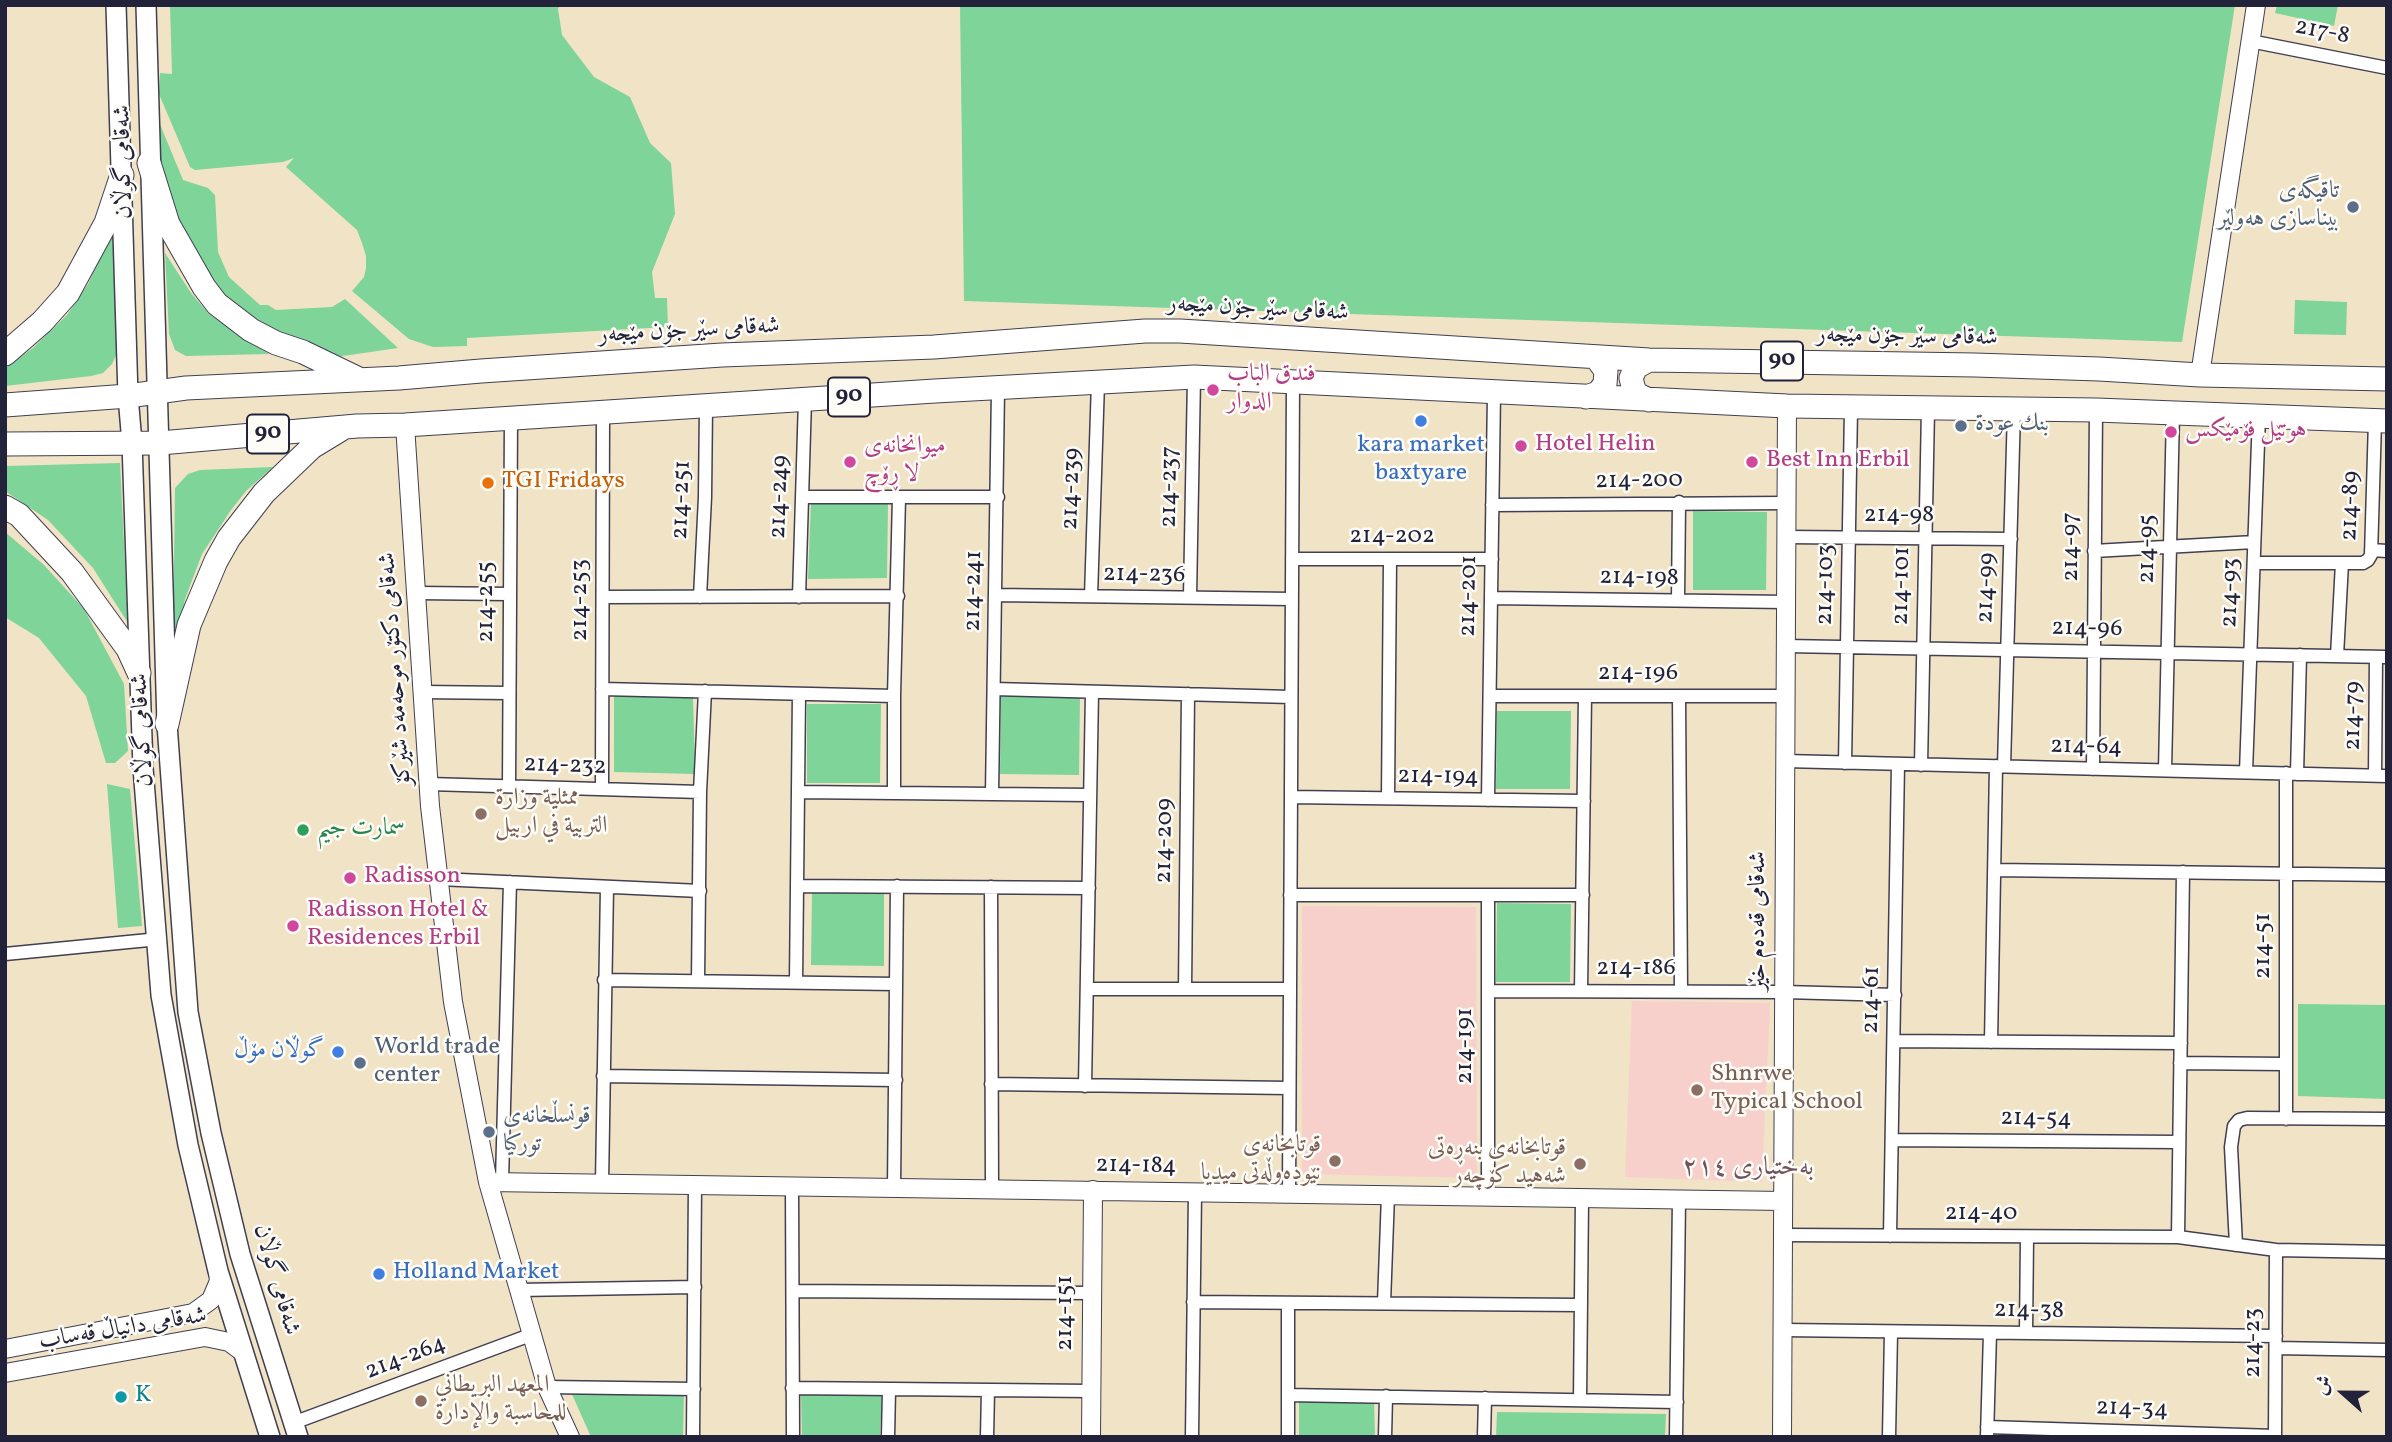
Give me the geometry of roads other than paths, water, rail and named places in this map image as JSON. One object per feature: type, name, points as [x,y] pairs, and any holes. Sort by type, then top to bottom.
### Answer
[{"type":"highway","points":[[149,163],[168,224],[204,287],[218,304],[251,330],[276,344],[303,352],[361,380]]},
{"type":"highway","points":[[5,354],[42,322],[68,293],[106,223],[122,175]]},
{"type":"highway","name":"شەقامی سێر جۆن مێجەر","points":[[128,396],[186,388],[361,380],[722,355],[933,347],[1145,331],[1649,360],[2057,368],[2200,375],[2387,379]]},
{"type":"highway","points":[[1586,397],[1598,394],[1605,384],[1606,372],[1596,357]]},
{"type":"highway","points":[[1649,360],[1636,367],[1631,378],[1638,396],[1649,400]]},
{"type":"highway","name":"90","points":[[5,444],[160,443],[357,426],[1194,377],[1787,406],[2096,410],[2381,421]]},
{"type":"highway","name":"90","points":[[5,405],[128,396]]},
{"type":"highway","points":[[167,724],[189,625],[205,582],[229,538],[264,493],[312,447],[328,436],[357,426]]},
{"type":"highway","points":[[5,507],[19,515],[72,572],[128,649],[139,673]]},
{"type":"main road","name":"شەقامی گوڵان","points":[[116,5],[143,768],[159,939],[161,995],[188,1145],[218,1270],[270,1437]]},
{"type":"main road","name":"شەقامی گوڵان","points":[[146,5],[167,724],[188,1012],[211,1133],[240,1254],[296,1430]]},
{"type":"street","points":[[2200,375],[2256,5]]},
{"type":"street","name":"217-8","points":[[2250,41],[2387,68]]},
{"type":"street","name":"214-237","points":[[1190,597],[1194,377]]},
{"type":"street","name":"214-239","points":[[1091,596],[1098,382]]},
{"type":"street","points":[[1289,1193],[1293,383]]},
{"type":"street","name":"214-241","points":[[992,794],[998,389]]},
{"type":"street","name":"214-201","points":[[1488,800],[1494,393]]},
{"type":"street","name":"214-249","points":[[799,597],[805,399]]},
{"type":"street","name":"214-251","points":[[700,597],[706,405]]},
{"type":"street","name":"شەقامی قەدەم خێر","points":[[1782,1437],[1787,406]]},
{"type":"street","name":"214-103","points":[[1845,763],[1851,408]]},
{"type":"street","name":"214-101","points":[[1921,765],[1928,409]]},
{"type":"street","name":"214-99","points":[[1991,1041],[1995,870],[2007,650],[2014,410]]},
{"type":"street","name":"214-97","points":[[2093,769],[2096,410]]},
{"type":"street","name":"214-253","points":[[602,789],[603,411]]},
{"type":"street","name":"214-95","points":[[2165,770],[2173,412]]},
{"type":"street","name":"214-93","points":[[2246,772],[2259,415]]},
{"type":"street","name":"214-255","points":[[509,786],[511,418]]},
{"type":"street","name":"214-89","points":[[2253,563],[2363,563],[2371,555],[2381,421]]},
{"type":"street","name":"شەقامی دکتۆر موحەمەد شێرکۆ","points":[[405,425],[429,784],[453,1002],[518,1290],[547,1387],[570,1437]]},
{"type":"street","points":[[802,497],[998,498]]},
{"type":"street","points":[[894,793],[899,498]]},
{"type":"street","points":[[1678,600],[1679,502]]},
{"type":"street","name":"214-200","points":[[1492,505],[1786,503]]},
{"type":"street","name":"214-98","points":[[1786,537],[2011,539]]},
{"type":"street","points":[[2094,551],[2254,542]]},
{"type":"street","points":[[2371,550],[2387,551]]},
{"type":"street","name":"214-202","points":[[1292,559],[1492,559]]},
{"type":"street","points":[[1388,799],[1390,560]]},
{"type":"street","points":[[2337,656],[2342,563]]},
{"type":"street","points":[[417,593],[509,594]]},
{"type":"street","name":"214-236","points":[[996,595],[1292,599]]},
{"type":"street","points":[[603,597],[898,596]]},
{"type":"street","name":"214-198","points":[[1491,598],[1786,601]]},
{"type":"street","name":"214-96","points":[[1786,646],[2382,657]]},
{"type":"street","name":"214-51","points":[[2286,1119],[2286,873],[2300,655]]},
{"type":"street","name":"214-79","points":[[2381,776],[2382,657]]},
{"type":"street","points":[[602,689],[894,696]]},
{"type":"street","points":[[994,689],[1291,697]]},
{"type":"street","points":[[698,981],[700,792],[705,691]]},
{"type":"street","points":[[422,692],[509,693]]},
{"type":"street","points":[[1085,1086],[1092,692]]},
{"type":"street","points":[[796,982],[799,694]]},
{"type":"street","name":"214-209","points":[[1185,989],[1188,694]]},
{"type":"street","name":"214-196","points":[[1490,696],[1785,696]]},
{"type":"street","points":[[1581,991],[1585,696]]},
{"type":"street","points":[[1679,696],[1681,992]]},
{"type":"street","name":"214-64","points":[[1785,761],[2381,776]]},
{"type":"street","name":"214-61","points":[[1890,1236],[1898,764]]},
{"type":"street","name":"214-232","points":[[429,784],[700,792]]},
{"type":"street","points":[[798,792],[1090,795]]},
{"type":"street","name":"214-194","points":[[1291,797],[1584,801]]},
{"type":"street","points":[[1995,870],[2387,875]]},
{"type":"street","points":[[2178,1237],[2183,872]]},
{"type":"street","points":[[439,879],[699,891]]},
{"type":"street","points":[[495,1182],[510,882]]},
{"type":"street","points":[[797,886],[1089,888]]},
{"type":"street","points":[[894,1188],[897,886]]},
{"type":"street","points":[[601,1183],[607,887]]},
{"type":"street","points":[[991,887],[992,1189]]},
{"type":"street","points":[[1290,895],[1583,895]]},
{"type":"street","name":"214-191","points":[[1488,895],[1488,1197]]},
{"type":"street","points":[[5,954],[159,939]]},
{"type":"street","points":[[604,981],[896,984]]},
{"type":"street","points":[[1088,989],[1290,989]]},
{"type":"street","name":"214-186","points":[[1488,990],[1895,995]]},
{"type":"street","points":[[1894,1041],[2180,1042]]},
{"type":"street","points":[[2180,1063],[2286,1064]]},
{"type":"street","points":[[603,1076],[896,1080]]},
{"type":"street","points":[[992,1084],[1289,1088]]},
{"type":"street","points":[[2236,1245],[2231,1147],[2234,1126],[2239,1120],[2387,1119]]},
{"type":"street","name":"214-54","points":[[1892,1140],[2179,1143]]},
{"type":"street","name":"214-184","points":[[495,1182],[1783,1201]]},
{"type":"street","points":[[694,1437],[695,1184]]},
{"type":"street","points":[[792,1186],[793,1437]]},
{"type":"street","name":"214-151","points":[[1091,1437],[1093,1191]]},
{"type":"street","points":[[1192,1437],[1195,1192]]},
{"type":"street","points":[[1384,1303],[1388,1195]]},
{"type":"street","points":[[1580,1400],[1582,1198]]},
{"type":"street","points":[[1676,1437],[1679,1199]]},
{"type":"street","name":"214-40","points":[[1783,1235],[2178,1237],[2276,1250],[2387,1252]]},
{"type":"street","points":[[2026,1333],[2027,1237]]},
{"type":"street","name":"214-23","points":[[2275,1436],[2276,1250]]},
{"type":"street","name":"شەقامی دانیاڵ قەساب","points":[[5,1349],[190,1314],[212,1300],[219,1281],[218,1270]]},
{"type":"street","points":[[518,1290],[695,1287]]},
{"type":"street","points":[[793,1291],[1092,1293]]},
{"type":"street","points":[[1194,1302],[1581,1305]]},
{"type":"street","points":[[1287,1303],[1288,1437]]},
{"type":"street","points":[[190,1314],[197,1319],[200,1328],[191,1339]]},
{"type":"street","name":"214-38","points":[[1783,1330],[2026,1333],[2276,1342],[2387,1350]]},
{"type":"street","points":[[1889,1437],[1891,1332]]},
{"type":"street","points":[[1987,1432],[1990,1333]]},
{"type":"street","name":"214-264","points":[[296,1430],[533,1334]]},
{"type":"street","name":"شەقامی دانیاڵ قەساب","points":[[5,1373],[205,1337],[220,1338],[244,1353]]},
{"type":"street","points":[[547,1387],[694,1389]]},
{"type":"street","points":[[792,1388],[1091,1391]]},
{"type":"street","points":[[888,1437],[889,1390]]},
{"type":"street","points":[[987,1437],[988,1390]]},
{"type":"street","points":[[1288,1395],[1677,1402]]},
{"type":"street","points":[[1385,1437],[1386,1396]]},
{"type":"street","points":[[1484,1437],[1485,1398]]},
{"type":"street","name":"214-34","points":[[1987,1432],[2275,1436]]},
{"type":"place","name":"تاقیگەی بیناسازی هەولێر","points":[[2353,207]]},
{"type":"place","name":"فندق الباب الدوار","points":[[1213,390]]},
{"type":"place","name":"kara market baxtyare","points":[[1421,421]]},
{"type":"place","name":"بنك عودة","points":[[1961,426]]},
{"type":"place","name":"هوتێل فۆمێکس","points":[[2171,432]]},
{"type":"place","name":"Hotel Helin","points":[[1521,446]]},
{"type":"place","name":"میوانخانەی لا ڕۆچ","points":[[850,462]]},
{"type":"place","name":"Best Inn Erbil","points":[[1752,462]]},
{"type":"place","name":"TGI Fridays","points":[[488,483]]},
{"type":"place","name":"ممثلية وزارة التربية في اربيل","points":[[481,814]]},
{"type":"place","name":"سمارت جیم","points":[[303,830]]},
{"type":"place","name":"Radisson","points":[[350,878]]},
{"type":"place","name":"Radisson Hotel & Residences Erbil","points":[[293,926]]},
{"type":"place","name":"گوڵان مۆڵ","points":[[338,1052]]},
{"type":"place","name":"World trade center","points":[[360,1063]]},
{"type":"place","name":"Shnrwe Typical School","points":[[1697,1090]]},
{"type":"place","name":"قونسڵخانەی تورکیا","points":[[489,1132]]},
{"type":"place","name":"قوتابخانەی نێودەوڵەتی میدیا","points":[[1335,1161]]},
{"type":"place","name":"قوتابخانەی بنەڕەتی شەهید کۆچەر","points":[[1580,1164]]},
{"type":"place","name":"Holland Market","points":[[379,1274]]},
{"type":"place","name":"K","points":[[121,1397]]},
{"type":"place","name":"المعهد البريطاني للمحاسبة والإدارة","points":[[421,1401]]},
{"type":"district","name":"بەختیاری ٢١٤","points":[[1748,1169]]}]
